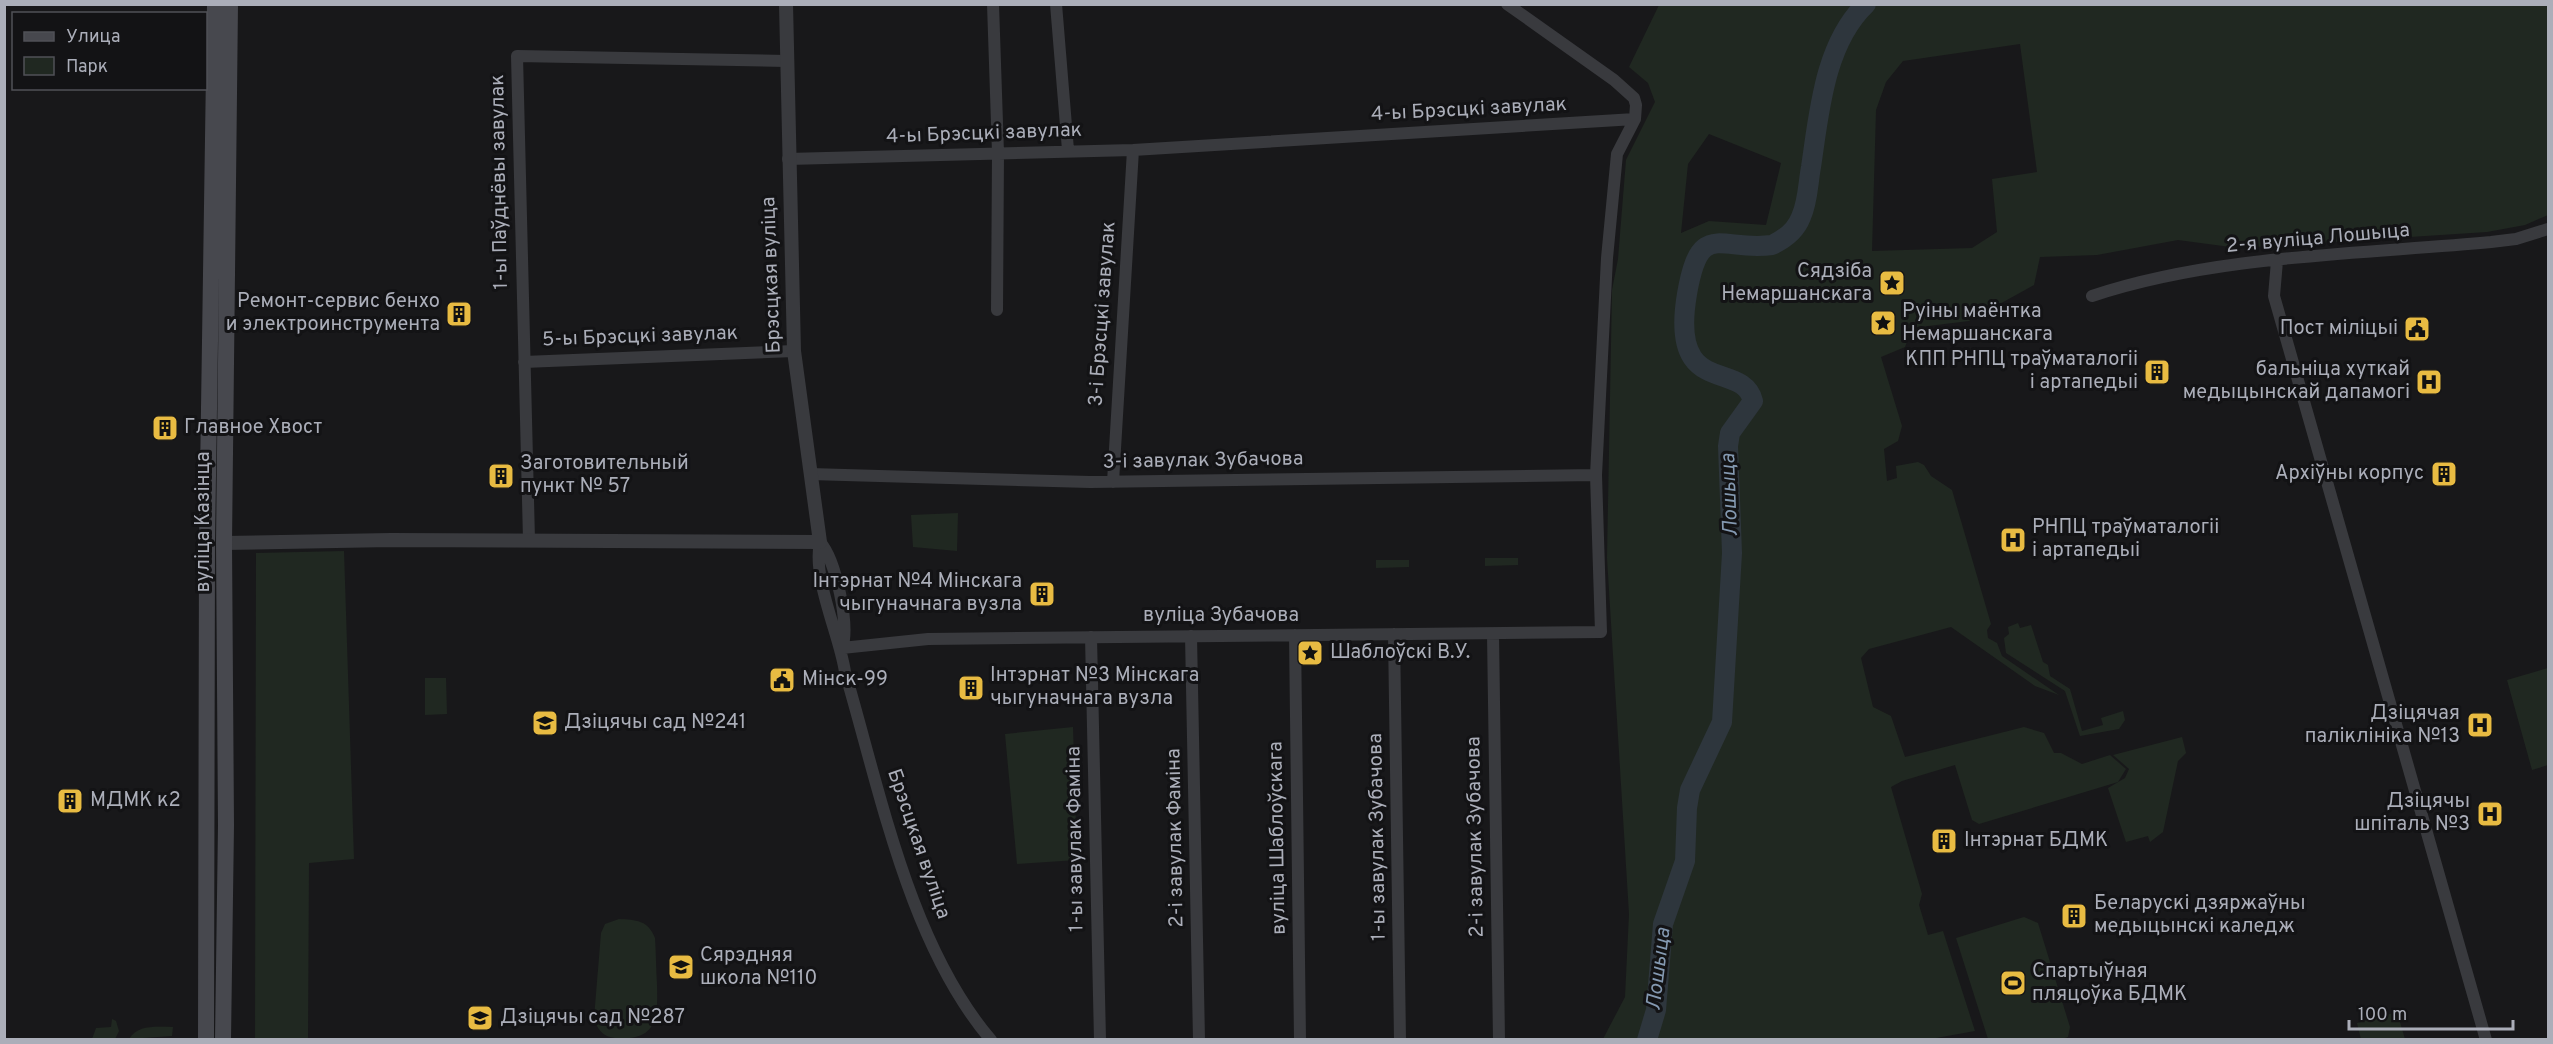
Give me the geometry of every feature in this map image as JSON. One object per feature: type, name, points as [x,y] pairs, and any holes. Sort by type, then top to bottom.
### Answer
[{"type":"main road","name":"вуліца Казінца","points":[[215,4],[207,543],[207,758],[215,1012],[223,1040]]},
{"type":"main road","name":"вуліца Казінца","points":[[206,1040],[215,1012],[226,758],[224,543],[230,4]]},
{"type":"main road","points":[[210,362],[218,357],[227,363]]},
{"type":"main road","points":[[207,543],[224,543]]},
{"type":"main road","points":[[207,758],[226,758]]},
{"type":"street","name":"Брэсцкая вуліца","points":[[786,4],[794,351],[820,542],[830,558],[846,628],[842,648],[845,672],[877,791],[911,892],[934,946],[963,1001],[991,1040]]},
{"type":"street","points":[[993,4],[998,153],[997,310]]},
{"type":"street","points":[[1056,4],[1068,150]]},
{"type":"street","points":[[1507,4],[1614,80],[1634,98],[1636,105],[1635,119],[1617,154],[1606,268],[1596,476]]},
{"type":"street","name":"1-ы Паўднёвы завулак","points":[[529,540],[517,56],[786,61]]},
{"type":"street","name":"4-ы Брэсцкі завулак","points":[[788,159],[1132,150],[1635,119]]},
{"type":"street","name":"3-і Брэсцкі завулак","points":[[1113,482],[1132,150]]},
{"type":"street","name":"2-я вуліца Лошыца","points":[[2092,296],[2128,284],[2228,266],[2491,242],[2516,239],[2548,229]]},
{"type":"street","points":[[2277,261],[2274,296],[2486,1040]]},
{"type":"street","name":"5-ы Брэсцкі завулак","points":[[525,362],[794,351]]},
{"type":"street","name":"3-і завулак Зубачова","points":[[810,474],[1113,482],[1596,476]]},
{"type":"street","name":"вуліца Зубачова","points":[[842,648],[928,639],[1601,632],[1596,476]]},
{"type":"street","points":[[224,543],[529,540],[820,542]]},
{"type":"street","name":"1-ы завулак Зубачова","points":[[1394,634],[1400,1040]]},
{"type":"street","name":"2-і завулак Зубачова","points":[[1492,634],[1498,1040]]},
{"type":"street","name":"вуліца Шаблоўскага","points":[[1295,635],[1300,1040]]},
{"type":"street","name":"2-і завулак Фаміна","points":[[1191,636],[1199,1040]]},
{"type":"street","name":"1-ы завулак Фаміна","points":[[1091,637],[1100,1040]]},
{"type":"green space","points":[[1659,5],[2548,5],[2548,215],[2525,225],[2487,232],[2238,248],[2178,240],[2097,255],[2040,257],[2034,285],[1969,321],[1912,328],[1905,347],[1881,357],[1902,426],[1898,441],[1884,449],[1887,481],[1897,478],[1896,466],[1918,462],[1924,465],[1931,476],[1952,490],[1991,624],[1987,630],[1988,638],[1997,643],[2002,656],[2059,695],[2035,686],[1951,627],[1869,649],[1861,658],[1873,707],[1891,716],[1905,757],[2024,727],[2044,733],[2054,753],[2061,753],[2082,764],[2110,755],[2126,769],[2118,782],[1979,824],[1972,820],[1955,765],[1902,781],[1891,787],[1922,894],[1919,905],[1928,935],[1943,931],[1975,1031],[1925,1040],[1603,1039],[1625,997],[1629,914],[1607,558],[1612,290],[1618,259],[1626,160],[1655,102],[1648,83],[1629,67]],"holes":[[[2020,44],[2037,172],[1992,179],[1997,232],[1972,248],[1872,251],[1876,110],[1886,82],[1903,61]],[[1709,134],[1781,163],[1766,225],[1709,221],[1681,233],[1688,164]]]},
{"type":"green space","points":[[958,513],[957,551],[913,547],[911,515]]},
{"type":"green space","points":[[344,551],[354,859],[309,863],[308,1039],[255,1039],[256,553]]},
{"type":"green space","points":[[1485,558],[1518,558],[1518,565],[1485,566]]},
{"type":"green space","points":[[1376,560],[1409,560],[1409,567],[1376,568]]},
{"type":"green space","points":[[2018,623],[2020,628],[2031,625],[2043,662],[2048,665],[2050,676],[2070,689],[2082,731],[2103,725],[2101,718],[2123,711],[2125,720],[2119,729],[2080,736],[2065,691],[2006,653],[2004,638],[2009,634],[2008,627]]},
{"type":"green space","points":[[2548,668],[2548,765],[2532,770],[2507,680]]},
{"type":"green space","points":[[425,678],[446,678],[447,714],[425,715]]},
{"type":"green space","points":[[1073,727],[1077,860],[1017,864],[1005,734]]},
{"type":"green space","points":[[2182,737],[2186,753],[2178,761],[2163,832],[2150,842],[2148,836],[2126,842],[2108,788],[2125,778],[2129,769],[2113,755]]},
{"type":"green space","name":"Спартыўная пляцоўка БДМК","points":[[2024,917],[2038,923],[2070,1027],[2068,1037],[2058,1040],[1988,1039],[1956,938]]},
{"type":"green space","points":[[619,919],[645,924],[655,938],[657,1008],[655,1018],[647,1032],[629,1038],[607,1036],[599,1029],[594,1018],[601,933],[605,924]]},
{"type":"green space","points":[[2397,1012],[2405,1039],[2361,1039],[2357,1023]]},
{"type":"green space","points":[[112,1019],[116,1021],[119,1031],[115,1039],[92,1039],[96,1028],[111,1027]]},
{"type":"green space","points":[[173,1027],[172,1036],[129,1039],[137,1031],[143,1029]]},
{"type":"waterway","name":"Лошыца","points":[[1647,1040],[1656,1010],[1663,924],[1685,861],[1690,790],[1722,722],[1732,553],[1728,446],[1730,433],[1753,401],[1747,389],[1736,381],[1710,372],[1697,363],[1688,350],[1684,327],[1692,270],[1698,255],[1706,247],[1715,244],[1772,245],[1786,237],[1796,226],[1805,205],[1821,103],[1832,59],[1852,20],[1866,4]]},
{"type":"place","name":"Сядзіба Немаршанскага","points":[[1892,283]]},
{"type":"place","name":"Ремонт-сервис бенхо и электроинструмента","points":[[459,314]]},
{"type":"place","name":"Руіны маёнтка Немаршанскага","points":[[1883,323]]},
{"type":"place","name":"Пост міліцыі","points":[[2417,329]]},
{"type":"place","name":"КПП РНПЦ траўматалогіі і артапедыі","points":[[2157,372]]},
{"type":"place","name":"бальніца хуткай медыцынскай дапамогі","points":[[2429,382]]},
{"type":"place","name":"Главное Хвост","points":[[165,428]]},
{"type":"place","name":"Архіўны корпус","points":[[2444,474]]},
{"type":"place","name":"Заготовительный пункт № 57","points":[[501,476]]},
{"type":"place","name":"РНПЦ траўматалогіі і артапедыі","points":[[2013,540]]},
{"type":"place","name":"Інтэрнат №4 Мінскага чыгуначнага вузла","points":[[1042,594]]},
{"type":"place","name":"Шаблоўскі В.У.","points":[[1310,653]]},
{"type":"place","name":"Мінск-99","points":[[782,680]]},
{"type":"place","name":"Інтэрнат №3 Мінскага чыгуначнага вузла","points":[[971,688]]},
{"type":"place","name":"Дзіцячы сад №241","points":[[545,723]]},
{"type":"place","name":"Дзіцячая паліклініка №13","points":[[2480,725]]},
{"type":"place","name":"МДМК к2","points":[[70,801]]},
{"type":"place","name":"Дзіцячы шпіталь №3","points":[[2490,814]]},
{"type":"place","name":"Інтэрнат БДМК","points":[[1944,841]]},
{"type":"place","name":"Беларускі дзяржаўны медыцынскі каледж","points":[[2074,916]]},
{"type":"place","name":"Сярэдняя школа №110","points":[[681,967]]},
{"type":"place","name":"Спартыўная пляцоўка БДМК","points":[[2013,983]]},
{"type":"place","name":"Дзіцячы сад №287","points":[[480,1018]]}]
